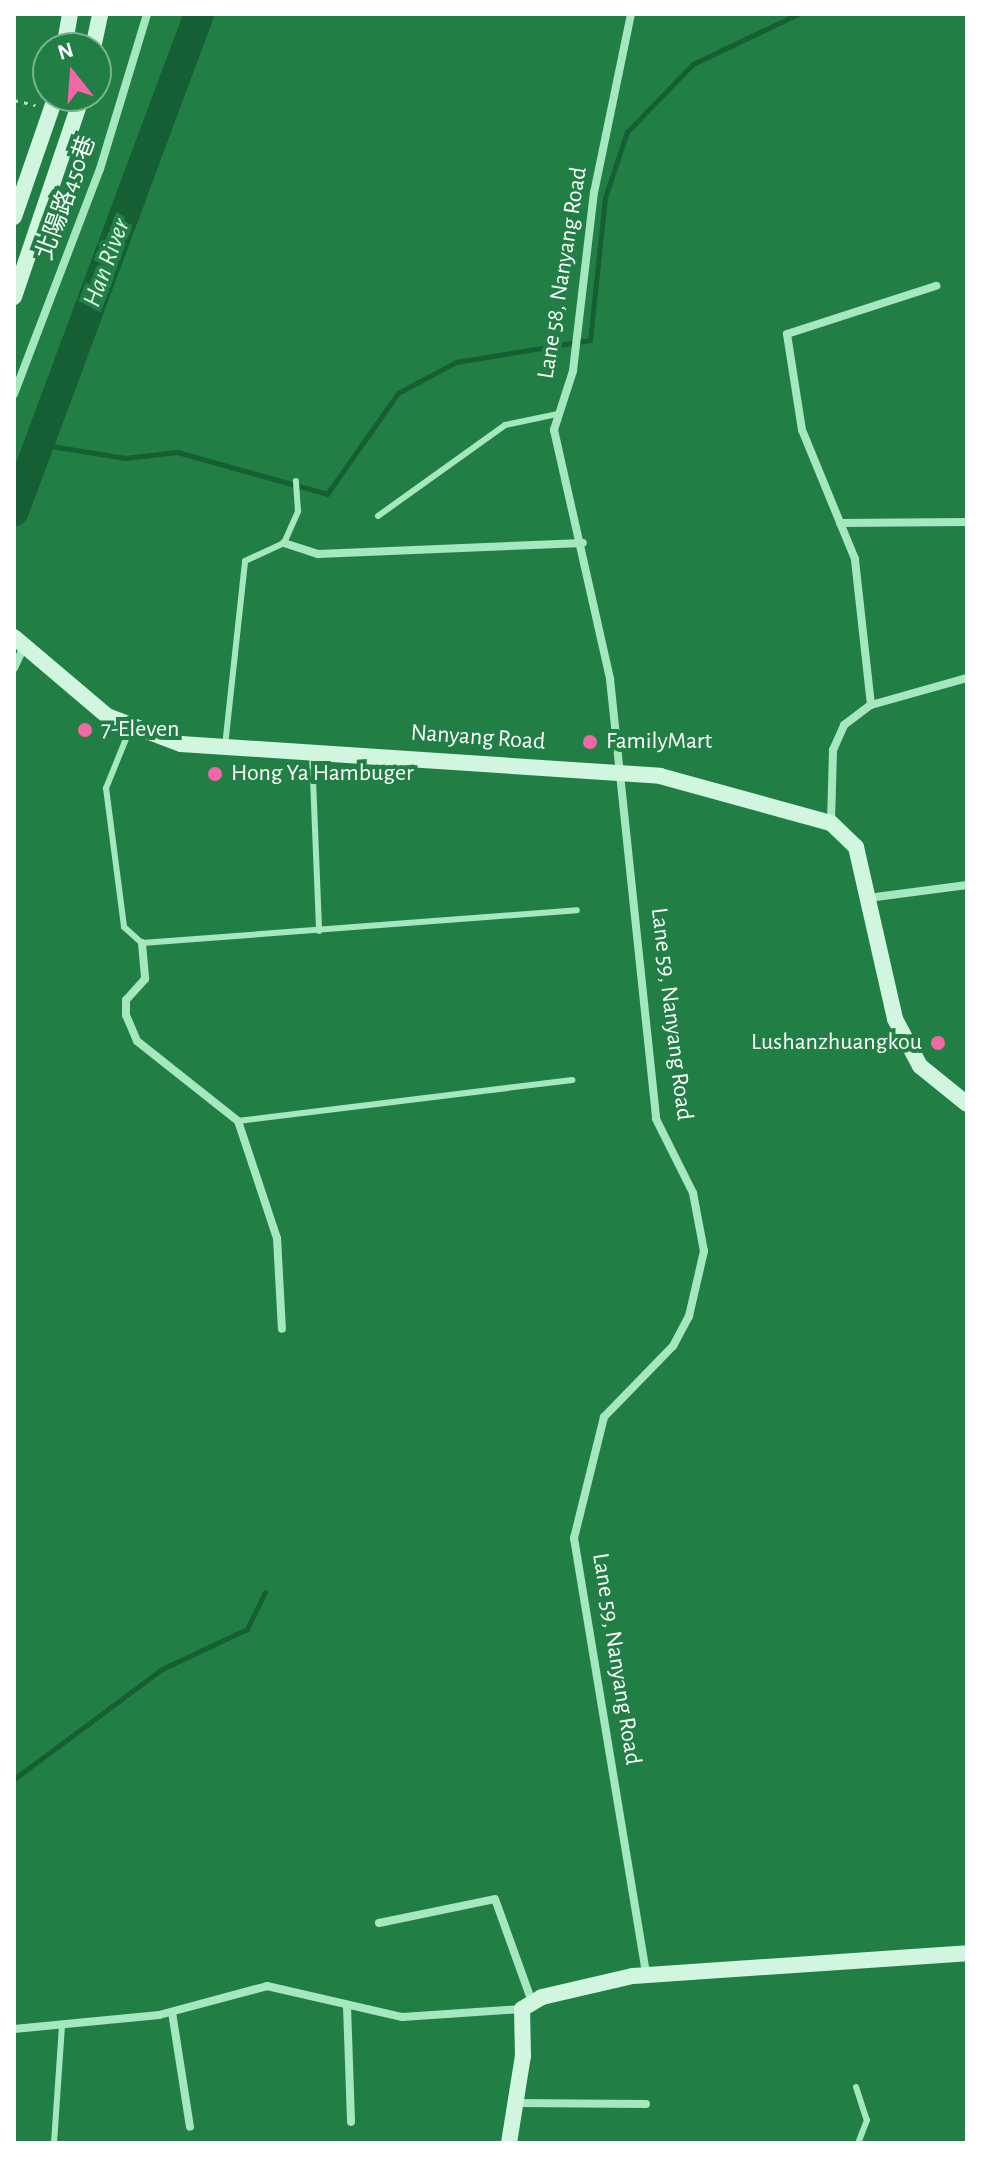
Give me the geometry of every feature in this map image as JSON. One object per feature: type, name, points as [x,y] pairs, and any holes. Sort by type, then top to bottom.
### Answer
[{"type":"street","name":"北陽路450巷","points":[[14,394],[104,156],[147,14]]},
{"type":"street","name":"Lane 58, Nanyang Road","points":[[623,773],[583,543],[554,430],[573,371],[594,192],[631,14]]},
{"type":"street","points":[[14,217],[52,112]]},
{"type":"street","points":[[14,297],[77,112]]},
{"type":"street","points":[[871,705],[855,559],[802,430],[787,334],[936,286]]},
{"type":"street","points":[[840,523],[967,522]]},
{"type":"street","points":[[284,543],[318,554],[583,543]]},
{"type":"street","points":[[14,668],[18,641]]},
{"type":"street","name":"Nanyang Road","points":[[18,641],[130,729],[181,744],[623,773],[703,786],[831,823]]},
{"type":"street","points":[[967,678],[871,705],[844,725],[833,750],[831,823],[856,847],[895,1019],[920,1066],[967,1104]]},
{"type":"street","name":"Lane 59, Nanyang Road","points":[[623,773],[656,1119],[693,1193],[704,1251],[689,1316],[673,1346],[604,1417],[574,1538],[646,1976]]},
{"type":"street","points":[[868,898],[967,885]]},
{"type":"street","points":[[142,943],[145,979],[126,1000],[137,1041],[238,1121],[277,1238],[282,1329]]},
{"type":"street","points":[[379,1923],[495,1899],[527,2006],[509,2143]]},
{"type":"street","points":[[14,2029],[62,2027],[172,2012],[267,1986],[302,1989],[347,2006],[402,2017],[527,2006],[646,1976],[967,1953]]},
{"type":"street","points":[[347,2006],[351,2122]]},
{"type":"street","points":[[172,2012],[190,2127]]},
{"type":"street","points":[[516,2103],[646,2104]]},
{"type":"lane","points":[[378,516],[505,425],[557,414]]},
{"type":"lane","points":[[225,746],[245,561],[284,543],[298,511],[296,481]]},
{"type":"lane","points":[[130,729],[106,788],[124,927],[142,943],[577,910]]},
{"type":"lane","points":[[312,754],[319,931]]},
{"type":"lane","points":[[238,1121],[572,1080]]},
{"type":"lane","points":[[54,2143],[62,2027]]},
{"type":"lane","points":[[856,2087],[867,2120],[858,2143]]},
{"type":"waterway","name":"Han River","points":[[14,511],[199,14]]},
{"type":"waterway","points":[[39,444],[125,458],[177,452],[327,494],[398,393],[456,362],[590,340],[605,198],[627,132],[693,64],[798,14]]},
{"type":"waterway","points":[[14,1779],[162,1669],[247,1629],[265,1592]]},
{"type":"place","name":"7-Eleven","points":[[85,730]]},
{"type":"place","name":"FamilyMart","points":[[590,742]]},
{"type":"place","name":"Hong Ya Hambuger","points":[[215,774]]},
{"type":"place","name":"Lushanzhuangkou","points":[[938,1043]]}]
